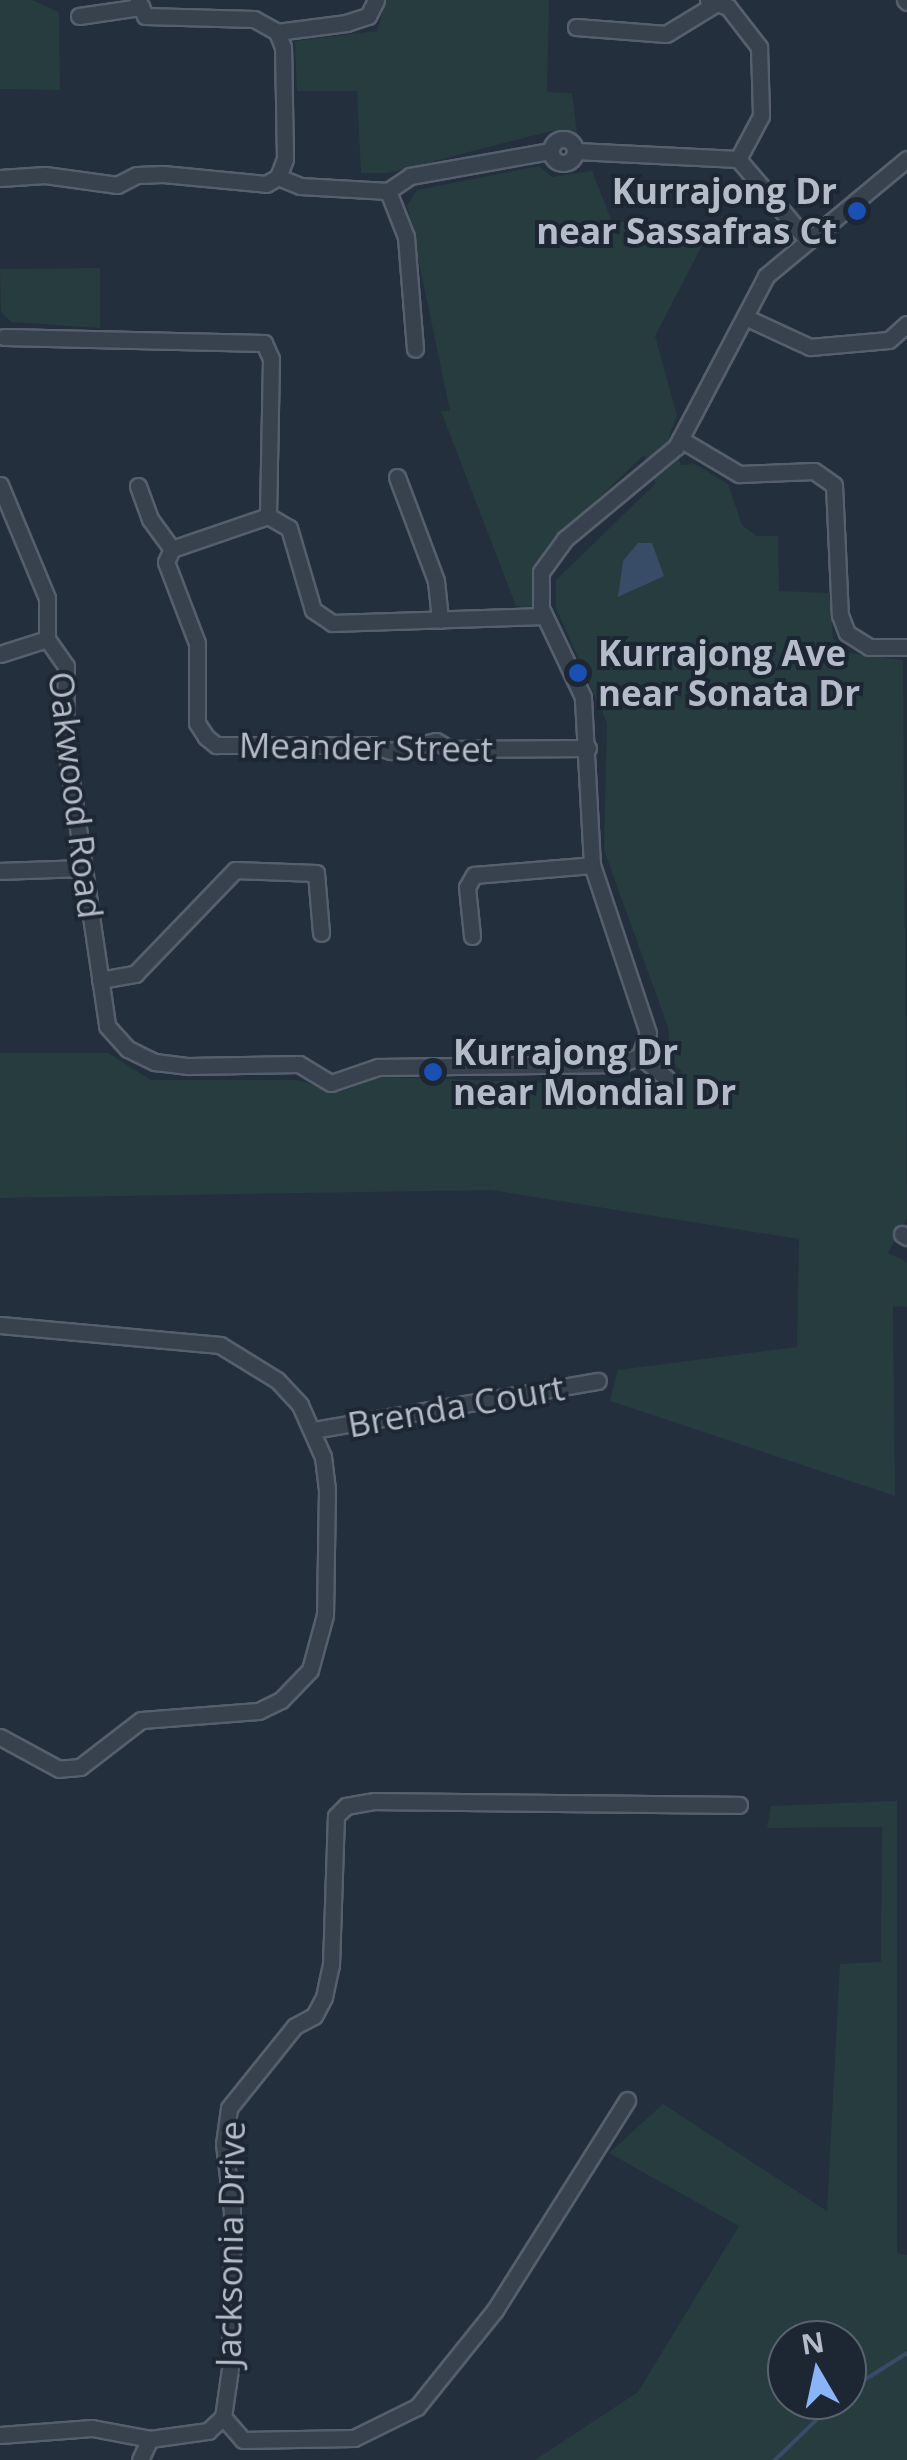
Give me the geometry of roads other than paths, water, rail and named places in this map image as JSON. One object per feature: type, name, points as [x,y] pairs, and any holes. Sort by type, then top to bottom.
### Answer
[{"type":"street","points":[[79,16],[140,4],[145,16],[254,19],[278,32],[368,16],[376,0]]},
{"type":"street","points":[[576,26],[666,34],[710,3],[728,7],[759,47],[761,116],[738,159]]},
{"type":"street","points":[[278,32],[284,47],[285,159],[278,177]]},
{"type":"street","points":[[0,178],[45,174],[117,186],[137,175],[164,174],[239,186],[278,177],[300,186],[388,191],[410,176],[551,151],[564,140],[576,151],[738,159],[806,239]]},
{"type":"street","points":[[666,1078],[640,1056],[648,1033],[592,865],[583,696],[544,616],[541,572],[565,539],[680,439],[766,276],[907,159]]},
{"type":"street","points":[[388,191],[406,238],[415,349]]},
{"type":"street","points":[[745,317],[810,348],[889,340],[907,324]]},
{"type":"street","points":[[1,338],[264,342],[271,359],[268,516]]},
{"type":"street","points":[[680,439],[739,474],[814,471],[834,486],[840,615],[847,633],[869,646],[907,647]]},
{"type":"street","points":[[397,477],[436,581],[440,620]]},
{"type":"street","name":"Oakwood Road","points":[[0,486],[47,598],[46,639],[66,666],[65,740],[107,1026],[128,1049],[156,1062],[189,1066],[300,1064],[331,1083],[378,1067],[621,1064],[640,1056]]},
{"type":"street","points":[[138,486],[150,519],[172,549],[268,516],[289,528],[313,610],[332,623],[544,616]]},
{"type":"street","name":"Meander Street","points":[[172,549],[166,562],[197,643],[198,723],[216,745],[372,745],[391,752],[436,741],[450,750],[588,748]]},
{"type":"street","points":[[0,654],[46,639]]},
{"type":"street","points":[[472,936],[467,887],[474,875],[592,865]]},
{"type":"street","points":[[0,871],[84,868]]},
{"type":"street","points":[[100,980],[135,974],[235,870],[316,873],[321,934]]},
{"type":"street","points":[[0,1325],[220,1344],[277,1380],[313,1430],[327,1488],[326,1615],[310,1670],[296,1688],[258,1711],[141,1720],[80,1767],[59,1768],[0,1737]]},
{"type":"street","name":"Brenda Court","points":[[313,1430],[598,1381]]},
{"type":"street","name":"Jacksonia Drive","points":[[0,2435],[92,2428],[150,2439],[208,2432],[223,2418],[230,2369],[232,2210],[224,2144],[229,2108],[295,2026],[314,2016],[324,1996],[332,1965],[336,1816],[346,1806],[375,1801],[739,1804]]},
{"type":"street","points":[[223,2418],[243,2440],[354,2438],[418,2407],[494,2310],[627,2100]]},
{"type":"street","points":[[140,2460],[150,2439]]},
{"type":"water","points":[[638,543],[652,543],[664,576],[618,597],[623,561]]},
{"type":"waterway","points":[[867,2378],[907,2353]]},
{"type":"waterway","points":[[775,2460],[816,2420]]},
{"type":"place","name":"Kurrajong Dr near Sassafras Ct","points":[[857,211]]},
{"type":"place","name":"Kurrajong Ave near Sonata Dr","points":[[578,673]]},
{"type":"place","name":"Kurrajong Dr near Mondial Dr","points":[[433,1072]]}]
